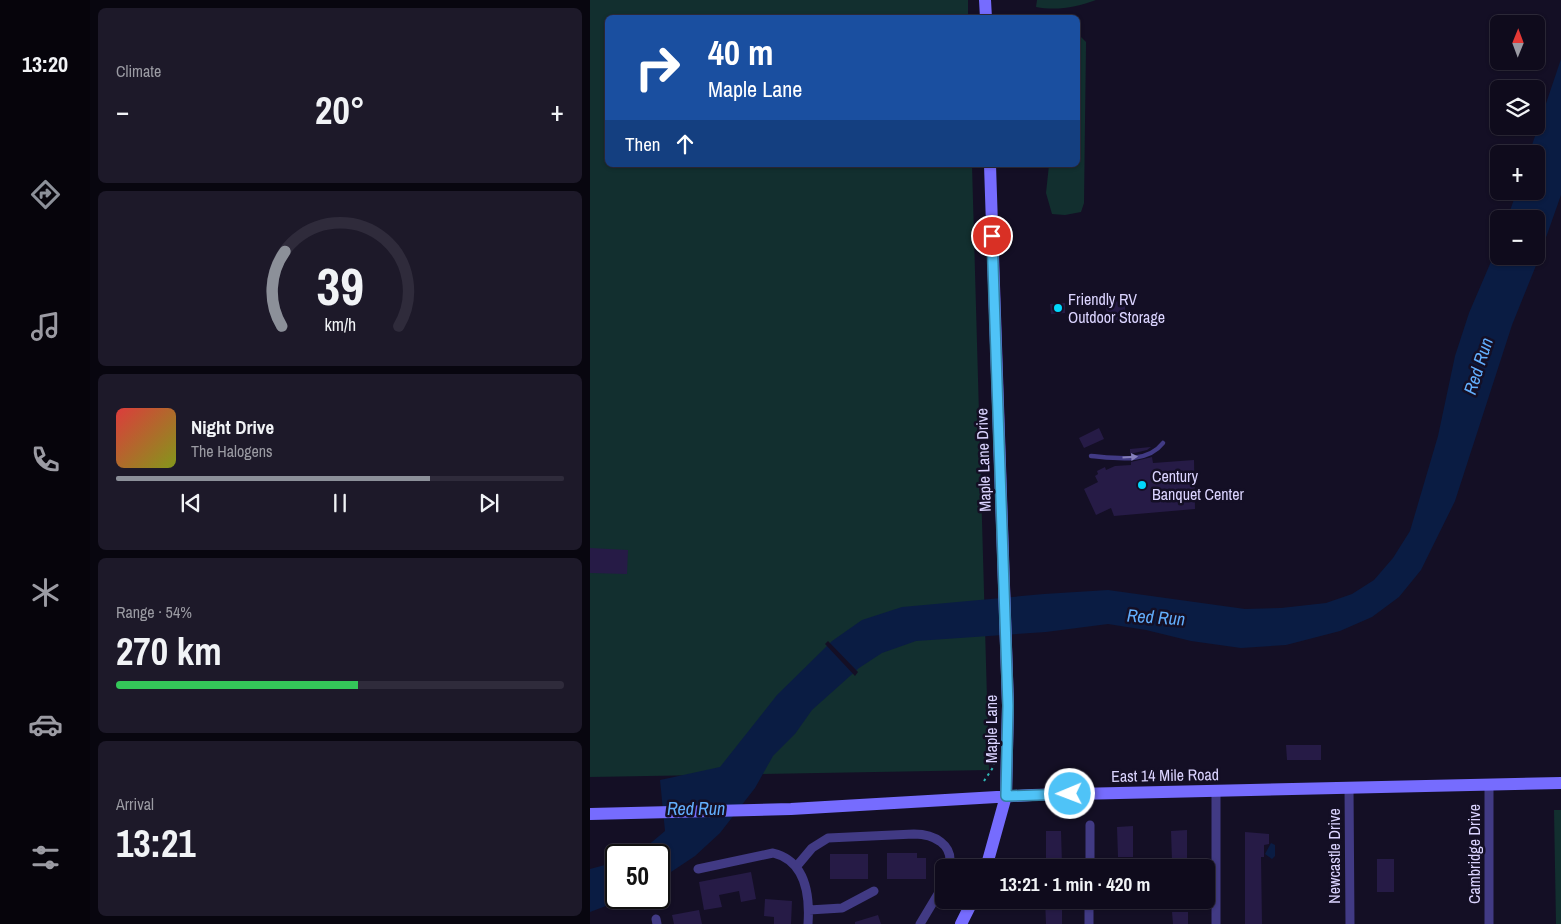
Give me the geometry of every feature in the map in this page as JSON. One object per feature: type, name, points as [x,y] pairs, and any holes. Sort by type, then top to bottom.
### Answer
[{"type":"main road","points":[[985,0],[986,15]]},
{"type":"main road","name":"Maple Lane Drive","points":[[990,167],[1007,663]]},
{"type":"main road","name":"Maple Lane","points":[[989,859],[1006,796],[1007,663]]},
{"type":"main road","name":"East 14 Mile Road","points":[[590,814],[752,810],[1006,796],[1561,783]]},
{"type":"main road","points":[[961,924],[968,909]]},
{"type":"street","name":"Cambridge Drive","points":[[1489,784],[1489,924]]},
{"type":"street","name":"Newcastle Drive","points":[[1349,788],[1350,924]]},
{"type":"street","points":[[1216,790],[1216,924]]},
{"type":"street","points":[[1090,825],[1090,859]]},
{"type":"street","points":[[796,867],[812,848],[828,838],[914,834],[938,838],[949,855],[949,859]]},
{"type":"street","points":[[698,869],[773,853],[782,856],[796,867],[806,886],[809,910],[808,924]]},
{"type":"street","points":[[809,910],[842,908],[874,891]]},
{"type":"street","points":[[920,924],[935,899]]},
{"type":"street","points":[[1090,909],[1090,924]]},
{"type":"lane","points":[[1091,456],[1116,458],[1148,456],[1157,451],[1164,443]]},
{"type":"path","points":[[984,781],[994,766],[994,747]]},
{"type":"green space","points":[[590,0],[968,0],[968,15],[605,15],[605,167],[972,167],[989,770],[590,777]]},
{"type":"green space","points":[[1037,0],[1096,0],[1082,5],[1052,9],[1036,7]]},
{"type":"green space","points":[[1080,36],[1086,42],[1084,203],[1081,212],[1065,215],[1052,214],[1046,193],[1049,167],[1080,167]]},
{"type":"green space","points":[[1554,810],[1561,810],[1561,924],[1556,924]]},
{"type":"water","name":"Red Run","points":[[1561,59],[1561,195],[1545,240],[1545,210],[1510,210],[1514,200],[1545,200],[1545,145],[1532,145],[1535,135],[1545,135],[1545,106]]},
{"type":"water","name":"Red Run","points":[[1490,264],[1536,265],[1512,325],[1455,501],[1421,570],[1399,597],[1372,617],[1340,631],[1286,645],[1241,648],[1191,641],[1146,630],[1108,624],[1046,632],[916,641],[882,653],[859,668],[812,710],[795,734],[773,756],[755,788],[720,833],[695,856],[670,873],[670,844],[650,844],[665,831],[660,780],[720,767],[777,695],[832,641],[862,620],[902,607],[1108,590],[1245,609],[1281,608],[1326,603],[1352,594],[1374,580],[1393,558],[1410,531],[1438,436],[1455,356],[1469,313]]},
{"type":"water","points":[[1271,843],[1275,845],[1275,856],[1272,859],[1265,854]]},
{"type":"water","points":[[605,865],[605,906],[590,912],[590,869]]},
{"type":"pier","points":[[828,641],[858,672],[855,676],[825,644]]},
{"type":"building","points":[[1125,301],[1125,320],[1107,320],[1106,302]]},
{"type":"building","name":"Friendly RV Outdoor Storage","points":[[1065,303],[1065,313],[1051,314],[1050,304]]},
{"type":"building","points":[[1099,428],[1104,439],[1084,448],[1079,438]]},
{"type":"building","points":[[1151,447],[1147,450],[1130,454],[1130,449]]},
{"type":"building","name":"Century Banquet Center","points":[[1152,457],[1153,463],[1194,460],[1195,509],[1114,516],[1111,508],[1096,515],[1084,489],[1098,482],[1095,476],[1098,474],[1097,471],[1105,467],[1106,470],[1115,466],[1131,465],[1131,462]]},
{"type":"building","points":[[590,548],[628,550],[627,574],[590,573]]},
{"type":"building","points":[[1286,745],[1321,745],[1321,760],[1287,760]]},
{"type":"building","points":[[1133,826],[1133,857],[1118,857],[1117,827]]},
{"type":"building","points":[[1187,830],[1187,859],[1172,859],[1171,831]]},
{"type":"building","points":[[1046,831],[1061,831],[1062,859],[1046,859]]},
{"type":"building","points":[[1245,832],[1269,834],[1269,844],[1264,845],[1264,857],[1261,857],[1262,924],[1245,924]]},
{"type":"building","points":[[887,853],[917,853],[917,858],[926,858],[926,879],[887,879]]},
{"type":"building","points":[[830,854],[868,854],[868,879],[830,879]]},
{"type":"building","points":[[1377,859],[1394,859],[1394,892],[1377,892]]},
{"type":"building","points":[[751,872],[756,899],[741,902],[739,891],[719,895],[722,907],[704,910],[699,882]]},
{"type":"building","points":[[765,899],[792,901],[791,924],[774,924],[774,917],[764,916]]},
{"type":"building","points":[[1045,909],[1062,909],[1062,924],[1046,924]]},
{"type":"building","points":[[699,910],[702,924],[674,924],[672,915]]},
{"type":"building","points":[[1172,912],[1188,912],[1188,924],[1173,924]]},
{"type":"building","points":[[878,915],[881,924],[855,924],[855,922]]},
{"type":"place","name":"Friendly RV Outdoor Storage","points":[[1058,308]]},
{"type":"place","name":"Century Banquet Center","points":[[1142,485]]},
{"type":"route","points":[[992,236],[1008,706],[1006,796],[1070,794]]}]
